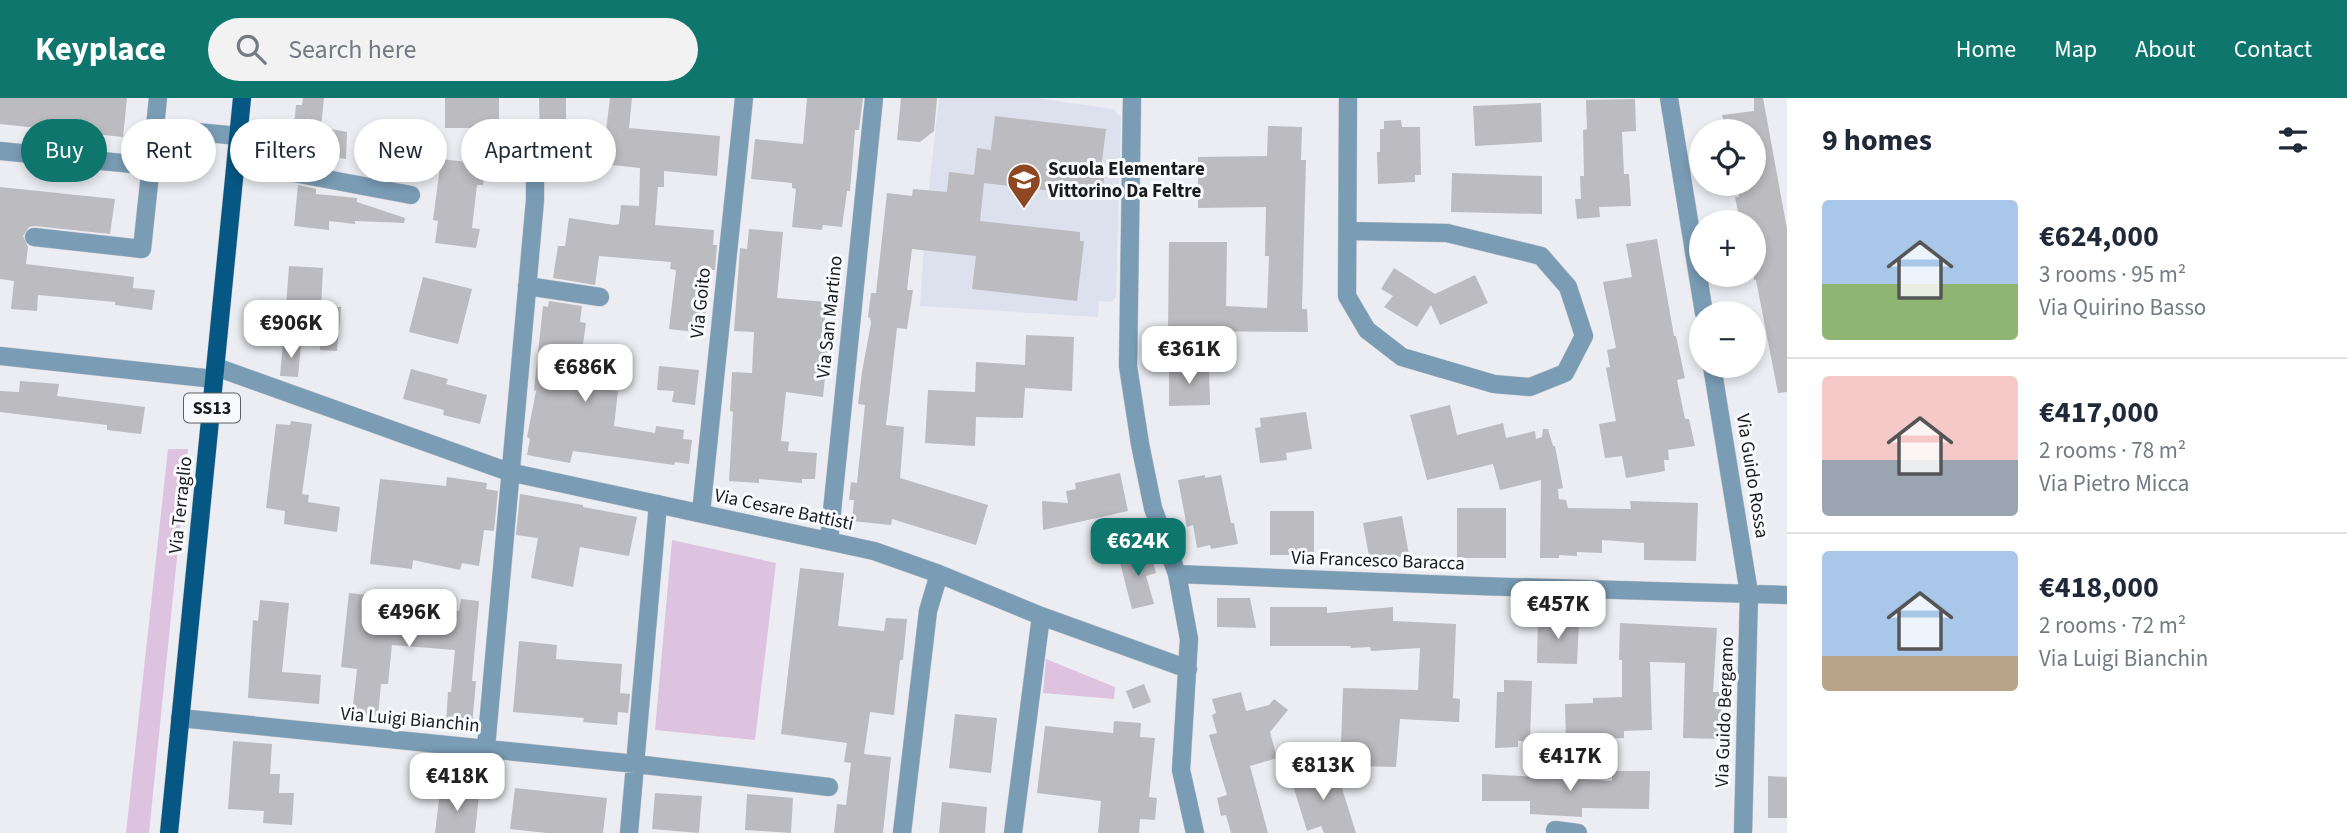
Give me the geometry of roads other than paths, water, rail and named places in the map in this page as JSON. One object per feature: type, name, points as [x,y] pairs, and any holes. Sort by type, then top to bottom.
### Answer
[{"type":"main road","name":"Via Terraglio","points":[[240,119],[242,98]]},
{"type":"main road","name":"Via Terraglio","points":[[169,833],[234,182]]},
{"type":"street","points":[[156,119],[158,98]]},
{"type":"street","name":"Via Goito","points":[[701,513],[744,98]]},
{"type":"street","name":"Via San Martino","points":[[828,541],[874,98]]},
{"type":"street","points":[[1132,98],[1128,366],[1153,508],[1177,574],[1189,639],[1181,770],[1195,833]]},
{"type":"street","points":[[1348,98],[1348,296],[1367,330],[1402,357],[1494,384],[1530,387],[1565,373],[1584,336],[1568,288],[1541,256],[1447,233],[1349,231]]},
{"type":"street","points":[[1669,98],[1702,301]]},
{"type":"street","points":[[0,151],[121,163]]},
{"type":"street","points":[[34,237],[142,249],[148,182]]},
{"type":"street","points":[[340,182],[411,195]]},
{"type":"street","points":[[486,748],[535,182]]},
{"type":"street","points":[[527,286],[600,297]]},
{"type":"street","name":"Via Cesare Battisti","points":[[0,356],[215,373],[509,472],[874,551],[939,574],[1041,617],[1188,669]]},
{"type":"street","name":"Via Guido Rossa","points":[[1714,378],[1749,593]]},
{"type":"street","points":[[629,833],[659,504]]},
{"type":"street","points":[[902,833],[928,611],[939,574]]},
{"type":"street","name":"Via Francesco Baracca","points":[[1177,574],[1787,595]]},
{"type":"street","name":"Via Guido Bergamo","points":[[1743,833],[1749,593]]},
{"type":"street","points":[[1013,833],[1041,617]]},
{"type":"street","name":"Via Luigi Bianchin","points":[[180,718],[486,748],[829,787]]},
{"type":"street","points":[[1555,830],[1578,833]]},
{"type":"place","name":"Scuola Elementare Vittorino Da Feltre","points":[[1024,210]]}]
